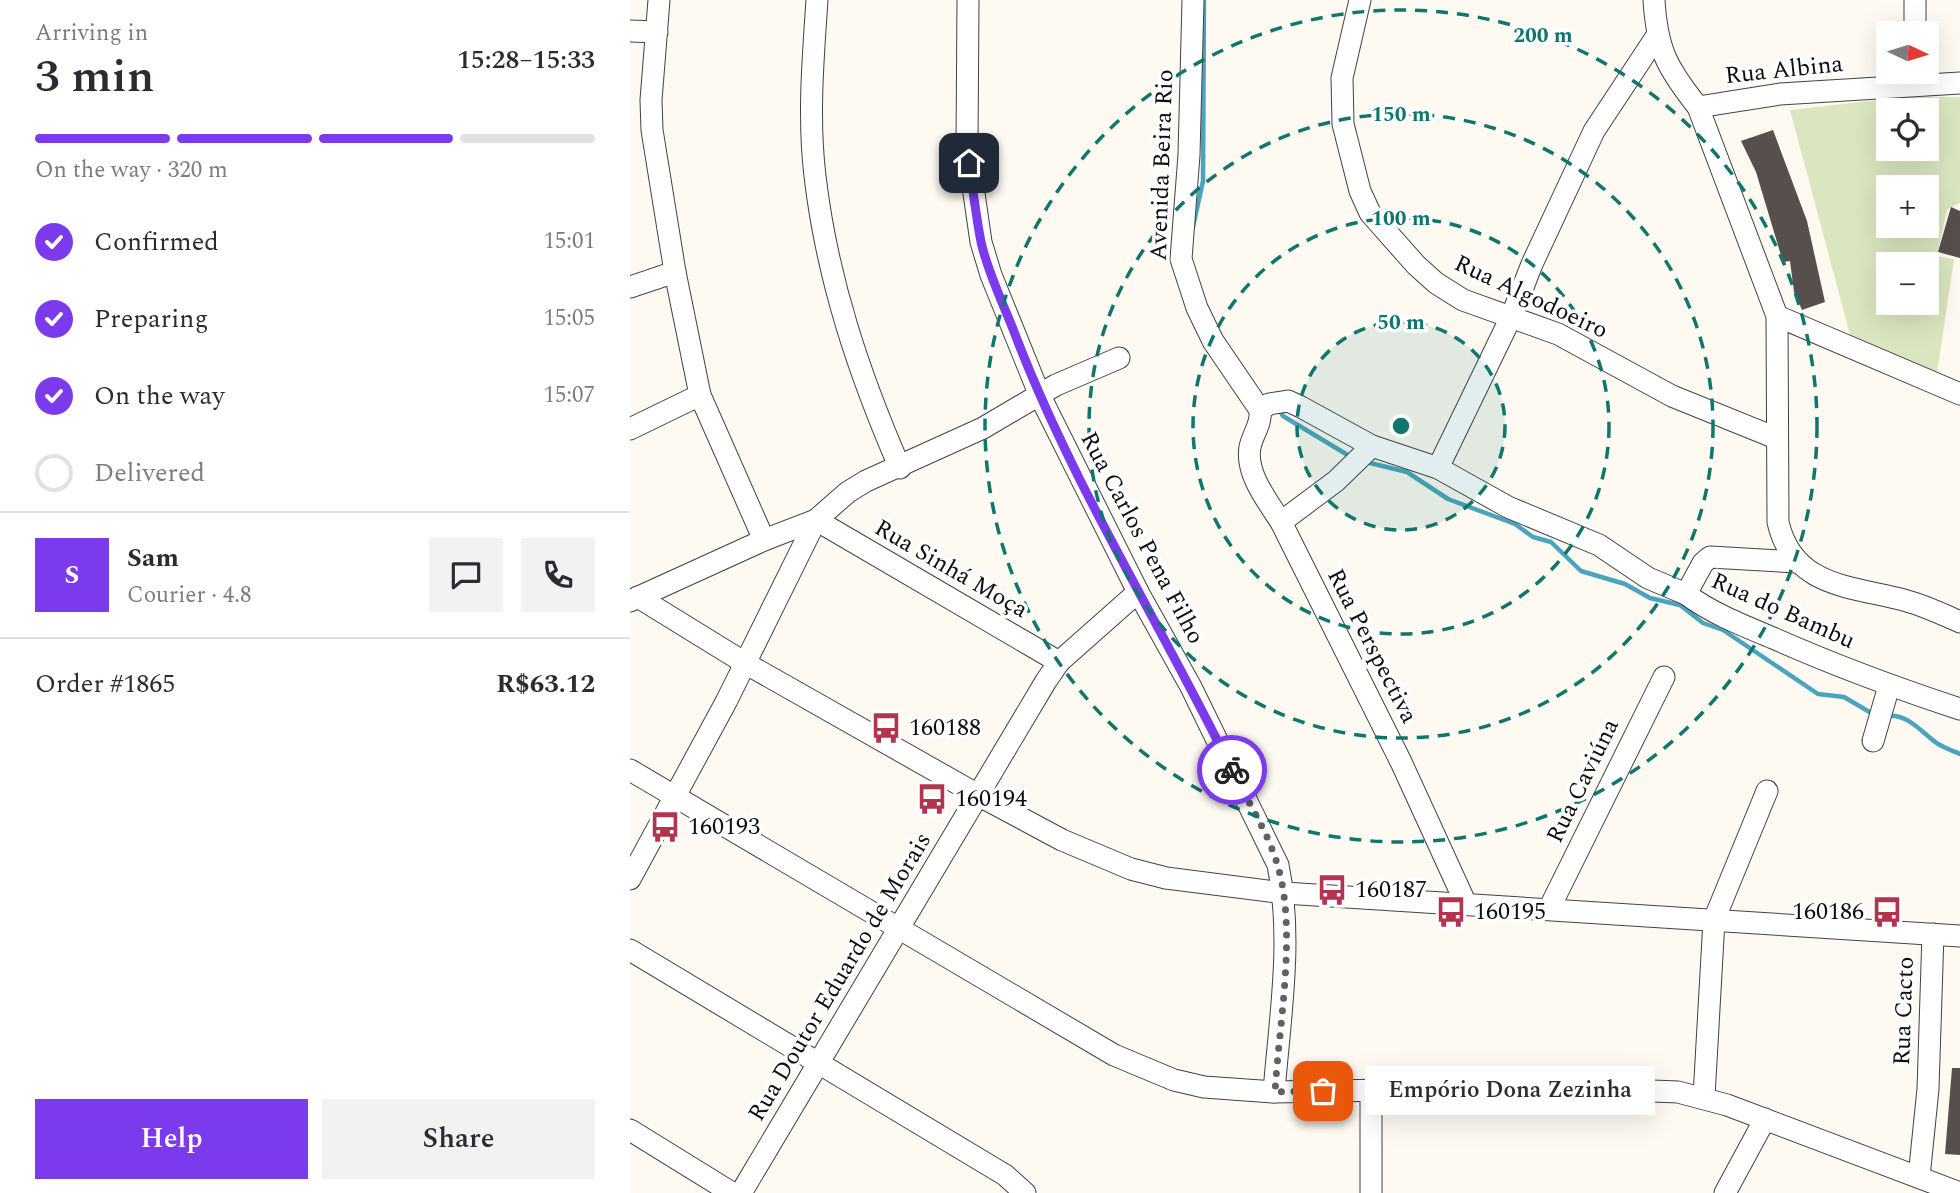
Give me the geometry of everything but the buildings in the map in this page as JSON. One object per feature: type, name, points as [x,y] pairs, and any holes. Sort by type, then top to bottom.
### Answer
[{"type":"street","points":[[659,0],[652,130],[675,272],[700,395],[764,540]]},
{"type":"street","points":[[817,0],[811,123],[815,176],[829,259],[845,327],[871,401],[900,468]]},
{"type":"street","name":"Rua Carlos Pena Filho","points":[[968,0],[967,145],[981,242],[991,275],[1040,396],[1138,592],[1191,687],[1278,865],[1284,893],[1286,934],[1275,1092]]},
{"type":"street","name":"Avenida Beira Rio","points":[[1193,0],[1189,155],[1181,259],[1197,308],[1213,341],[1272,405],[1365,454],[1438,468],[1508,507],[1600,545],[1648,578],[1686,594]]},
{"type":"street","name":"Rua Algodoeiro","points":[[1360,0],[1342,78],[1341,105],[1350,155],[1370,213],[1436,283],[1463,300],[1512,315],[1558,334],[1672,396],[1776,438]]},
{"type":"street","points":[[1654,0],[1656,37],[1677,80],[1698,107],[1777,316],[1778,522],[1784,542],[1796,562],[1841,587],[1933,609],[1960,622]]},
{"type":"street","points":[[1915,0],[1915,21]]},
{"type":"street","points":[[630,31],[656,32]]},
{"type":"street","points":[[1438,468],[1512,315],[1532,264],[1594,131],[1656,37]]},
{"type":"street","name":"Rua Albina","points":[[1939,81],[1960,83]]},
{"type":"street","name":"Rua Albina","points":[[1698,107],[1876,83]]},
{"type":"street","points":[[630,287],[675,272]]},
{"type":"street","points":[[1777,316],[1960,394]]},
{"type":"street","points":[[634,599],[764,540],[816,520],[848,492],[1040,396],[1065,380],[1119,358]]},
{"type":"street","points":[[630,429],[700,395]]},
{"type":"street","name":"Rua Perspectiva","points":[[1272,405],[1260,419],[1250,456],[1259,487],[1281,522],[1401,762],[1466,904]]},
{"type":"street","points":[[1281,522],[1365,454]]},
{"type":"street","points":[[630,879],[745,663],[816,520]]},
{"type":"street","name":"Rua Sinhá Moça","points":[[816,520],[1059,662]]},
{"type":"street","name":"Rua do Bambu","points":[[1796,562],[1710,557],[1703,563],[1686,594],[1752,629],[1889,686],[1960,709]]},
{"type":"street","name":"Rua Doutor Eduardo de Morais","points":[[741,1193],[1059,662],[1138,592]]},
{"type":"street","points":[[634,599],[978,795],[1062,840],[1131,869],[1180,880],[1284,893],[1960,936]]},
{"type":"street","name":"Rua Caviúna","points":[[1549,909],[1664,677]]},
{"type":"street","points":[[1873,741],[1889,686]]},
{"type":"street","points":[[630,770],[900,930],[1143,1069],[1204,1087],[1275,1092],[1612,1087],[1704,1097],[1850,1149],[1960,1193]]},
{"type":"street","points":[[1704,1097],[1714,920],[1767,790]]},
{"type":"street","name":"Rua Cacto","points":[[1919,1177],[1928,1088],[1933,934]]},
{"type":"street","points":[[630,950],[1005,1175],[1025,1193]]},
{"type":"street","points":[[1371,1091],[1371,1193]]},
{"type":"street","points":[[1725,1193],[1765,1119]]},
{"type":"street","points":[[630,1130],[732,1193]]},
{"type":"green space","points":[[1960,97],[1960,203],[1947,209],[1938,252],[1876,252],[1876,315],[1939,315],[1939,256],[1954,259],[1936,380],[1853,346],[1790,110],[1876,100],[1876,161],[1939,161],[1939,98],[1896,98]]},
{"type":"waterway","points":[[1193,227],[1203,181],[1204,0]]},
{"type":"waterway","points":[[1278,408],[1283,416],[1351,457]]},
{"type":"waterway","points":[[1366,462],[1407,472],[1448,499],[1515,524],[1533,537],[1551,542],[1581,571],[1625,584],[1650,598],[1680,605],[1703,623],[1723,630],[1818,694],[1844,697],[1873,714]]},
{"type":"waterway","points":[[1888,716],[1909,721],[1938,744],[1960,754]]},
{"type":"way so far","points":[[1232,770],[1278,865],[1284,893],[1286,934],[1275,1092],[1323,1091]]},
{"type":"place","name":"160188","points":[[886,728]]},
{"type":"place","name":"160194","points":[[932,799]]},
{"type":"place","name":"160193","points":[[665,827]]},
{"type":"place","name":"160187","points":[[1332,890]]},
{"type":"place","name":"160195","points":[[1451,912]]},
{"type":"place","name":"160186","points":[[1887,912]]},
{"type":"place","name":"Empório Dona Zezinha","points":[[1323,1091]]},
{"type":"route","points":[[969,163],[981,242],[991,275],[1040,396],[1138,592],[1191,687],[1232,770]]}]
